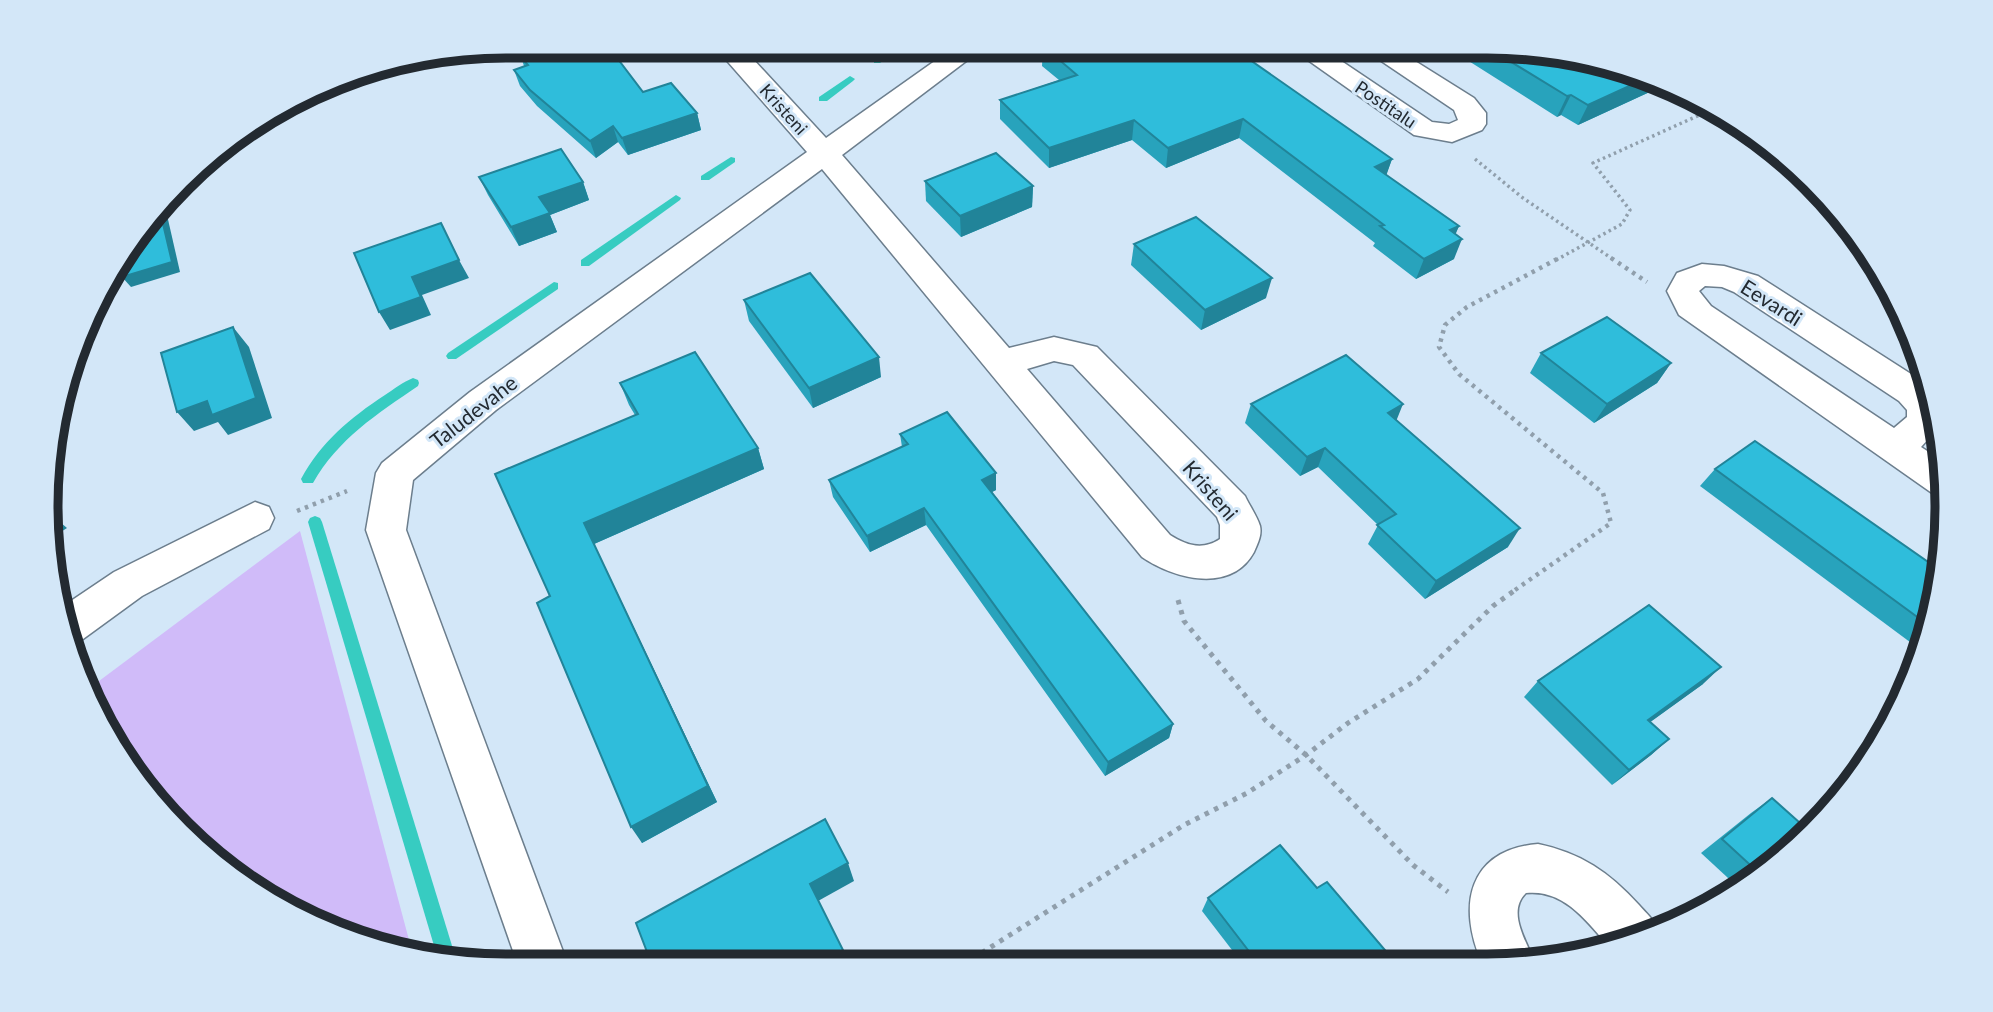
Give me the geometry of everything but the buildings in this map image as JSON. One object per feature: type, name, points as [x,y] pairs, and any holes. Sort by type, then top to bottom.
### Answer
[{"type":"street","name":"Kristeni","points":[[738,58],[826,155],[1003,365],[1167,555],[1194,565],[1213,563],[1226,557],[1241,537],[1237,515],[1085,356],[1073,350],[1048,348],[1003,365]]},
{"type":"street","name":"Taludevahe","points":[[395,473],[517,376],[957,58]]},
{"type":"street","name":"Postitalu","points":[[1319,58],[1415,124],[1444,133],[1459,132],[1472,124],[1474,119],[1469,108],[1391,58]]},
{"type":"street","name":"Eevardi","points":[[1683,291],[1688,281],[1704,275],[1736,280],[1912,392],[1924,408]]},
{"type":"street","points":[[1683,291],[1691,307],[1699,314],[1934,473]]},
{"type":"street","name":"Eevardi","points":[[1894,447],[1923,426],[1926,415]]},
{"type":"street","points":[[395,473],[386,530],[539,954]]},
{"type":"street","points":[[73,622],[128,584],[255,518]]},
{"type":"street","points":[[1501,945],[1491,908],[1496,890],[1508,876],[1525,870],[1544,869],[1576,880],[1590,890],[1628,931]]},
{"type":"path","points":[[980,954],[1184,825],[1247,793],[1306,755],[1348,723],[1418,679],[1493,606],[1611,523],[1604,493],[1459,374],[1439,347],[1445,325],[1467,307],[1622,225],[1630,211],[1593,163],[1702,113]]},
{"type":"path","points":[[1444,133],[1523,198],[1662,292],[1683,291]]},
{"type":"path","points":[[255,518],[288,514],[395,473]]},
{"type":"path","points":[[1167,555],[1184,621],[1266,721],[1306,755],[1413,865],[1501,945]]},
{"type":"shaded area","points":[[300,531],[410,944],[362,930],[308,908],[233,862],[189,823],[150,779],[118,730],[95,684]]},
{"type":"waterway","points":[[877,61],[881,58]]},
{"type":"waterway","points":[[823,99],[850,79]]},
{"type":"waterway","points":[[705,178],[731,160]]},
{"type":"waterway","points":[[585,263],[676,198]]},
{"type":"waterway","points":[[452,356],[554,286]]},
{"type":"waterway","points":[[308,479],[317,463],[340,436],[413,383]]},
{"type":"waterway","points":[[315,522],[445,950]]}]
